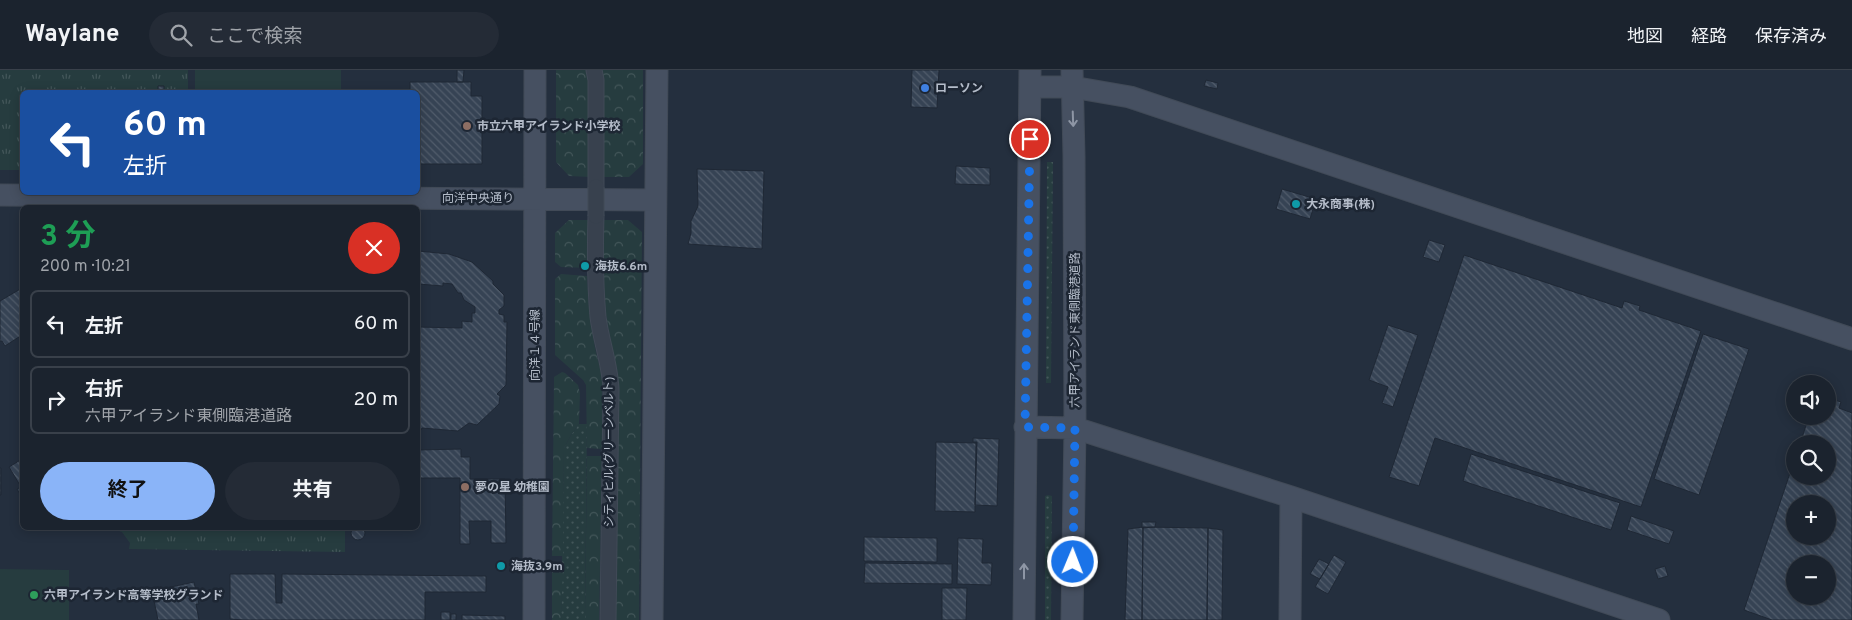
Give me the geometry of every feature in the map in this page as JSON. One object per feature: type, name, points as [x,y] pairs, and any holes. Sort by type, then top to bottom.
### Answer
[{"type":"street","name":"向洋１４号線","points":[[534,620],[535,70]]},
{"type":"street","name":"シティヒル(グリーンベルト)","points":[[594,70],[596,80],[598,317],[611,381],[608,620]]},
{"type":"street","points":[[652,620],[657,70]]},
{"type":"street","points":[[1024,620],[1030,78],[1072,79],[1130,97],[1852,338]]},
{"type":"street","name":"六甲アイランド東側臨港道路","points":[[1072,79],[1075,428],[1072,620]]},
{"type":"street","name":"向洋中央通り","points":[[0,195],[655,200]]},
{"type":"street","points":[[1025,427],[1075,428],[1291,497],[1659,620]]},
{"type":"street","points":[[1290,620],[1291,497]]},
{"type":"green space","points":[[0,70],[188,70],[188,90],[20,90],[20,170],[0,170]]},
{"type":"green space","points":[[195,70],[341,70],[341,90],[195,90]]},
{"type":"green space","points":[[556,70],[590,70],[590,122],[556,123]]},
{"type":"green space","points":[[599,70],[643,70],[643,164],[629,177],[601,177]]},
{"type":"green space","points":[[556,130],[590,130],[590,177],[569,176],[556,162]]},
{"type":"green space","points":[[1047,162],[1053,162],[1051,383],[1046,383]]},
{"type":"green space","points":[[569,220],[590,220],[588,268],[561,267],[555,262],[555,233]]},
{"type":"green space","points":[[601,220],[628,220],[642,232],[639,620],[615,620],[618,375],[604,303]]},
{"type":"green space","points":[[561,274],[587,276],[589,308],[595,348],[602,376],[602,449],[587,448],[586,385],[583,380],[555,355],[555,279]]},
{"type":"green space","points":[[562,372],[578,385],[580,393],[579,424],[564,448],[563,556],[552,556],[554,377]]},
{"type":"green space","points":[[579,424],[587,424],[585,620],[561,620],[564,448]]},
{"type":"green space","points":[[587,456],[602,456],[599,620],[585,620]]},
{"type":"green space","points":[[1045,496],[1052,496],[1051,620],[1045,620]]},
{"type":"green space","points":[[116,530],[345,530],[345,552],[129,549],[130,543],[122,532]]},
{"type":"green space","points":[[552,567],[563,567],[561,620],[552,620]]},
{"type":"green space","name":"六甲アイランド高等学校グランド","points":[[0,569],[69,570],[69,620],[0,620]]},
{"type":"building","points":[[457,70],[464,70],[463,82],[457,82]]},
{"type":"building","name":"ローソン","points":[[912,70],[939,70],[937,108],[911,107]]},
{"type":"building","points":[[1206,80],[1218,83],[1217,89],[1204,86]]},
{"type":"building","points":[[410,82],[471,82],[471,96],[482,96],[482,164],[420,164],[420,90],[410,90]]},
{"type":"building","points":[[158,86],[164,86],[164,90],[158,90]]},
{"type":"building","points":[[956,166],[990,168],[990,185],[955,184]]},
{"type":"building","points":[[697,169],[764,171],[762,249],[688,244],[691,233],[691,221],[698,206]]},
{"type":"building","name":"大永商事(株)","points":[[1282,189],[1316,199],[1310,219],[1276,209]]},
{"type":"building","points":[[1429,240],[1445,245],[1439,262],[1423,257]]},
{"type":"building","points":[[420,251],[449,254],[472,262],[493,281],[493,284],[504,295],[504,306],[499,310],[499,314],[504,315],[504,322],[507,322],[506,385],[497,394],[500,396],[499,404],[477,425],[469,423],[458,431],[422,428],[420,430],[420,327],[462,328],[462,321],[472,322],[472,313],[475,313],[475,307],[464,300],[461,293],[458,293],[452,284],[443,283],[443,286],[420,284]]},
{"type":"building","points":[[1464,255],[1622,308],[1624,301],[1640,306],[1639,310],[1701,331],[1641,507],[1435,438],[1419,486],[1389,477]]},
{"type":"building","points":[[20,289],[20,336],[5,346],[0,341],[0,301]]},
{"type":"building","points":[[1388,325],[1418,335],[1393,407],[1382,403],[1388,387],[1369,380]]},
{"type":"building","points":[[1703,334],[1749,349],[1699,495],[1654,479]]},
{"type":"building","points":[[1836,400],[1841,402],[1839,408],[1852,413],[1852,620],[1772,620],[1744,610],[1786,485],[1836,485],[1836,435],[1803,435],[1806,425],[1836,425]]},
{"type":"building","points":[[973,438],[999,439],[997,506],[975,505],[977,442],[973,442]]},
{"type":"building","points":[[936,442],[976,443],[975,512],[935,511]]},
{"type":"building","points":[[461,449],[461,457],[470,457],[470,479],[505,479],[506,543],[491,543],[491,521],[469,521],[470,544],[460,544],[460,478],[420,478],[420,450]]},
{"type":"building","points":[[1471,454],[1620,503],[1611,530],[1463,481]]},
{"type":"building","points":[[20,460],[20,485],[9,467]]},
{"type":"building","points":[[1,468],[1,495],[0,495]]},
{"type":"building","points":[[1631,516],[1674,531],[1669,544],[1627,530]]},
{"type":"building","points":[[1142,522],[1156,522],[1155,527],[1142,528]]},
{"type":"building","points":[[1143,527],[1208,528],[1207,620],[1142,620]]},
{"type":"building","points":[[1143,527],[1142,620],[1125,620],[1128,529]]},
{"type":"building","points":[[1208,528],[1223,530],[1222,620],[1207,620]]},
{"type":"building","points":[[352,530],[364,530],[363,538],[358,540],[353,538]]},
{"type":"building","points":[[864,537],[937,538],[937,562],[864,561]]},
{"type":"building","points":[[958,538],[983,539],[982,563],[992,563],[991,585],[957,584]]},
{"type":"building","points":[[1334,555],[1346,562],[1328,594],[1315,587]]},
{"type":"building","points":[[1319,559],[1329,564],[1320,579],[1310,574]]},
{"type":"building","points":[[865,563],[952,564],[952,584],[864,583]]},
{"type":"building","points":[[1665,566],[1668,576],[1658,579],[1655,569]]},
{"type":"building","points":[[230,574],[275,574],[276,603],[282,603],[282,574],[486,576],[486,592],[425,592],[425,620],[244,620],[230,619]]},
{"type":"building","points":[[194,582],[199,604],[196,604],[199,620],[158,620],[152,591]]},
{"type":"building","points":[[942,588],[967,588],[966,620],[942,620]]},
{"type":"building","points":[[441,612],[450,612],[450,620],[441,620]]},
{"type":"building","points":[[451,614],[456,614],[456,620],[451,620]]},
{"type":"building","points":[[462,615],[505,616],[505,620],[462,620]]},
{"type":"place","name":"ローソン","points":[[925,88]]},
{"type":"place","name":"市立六甲アイランド小学校","points":[[467,126]]},
{"type":"place","name":"大永商事(株)","points":[[1296,204]]},
{"type":"place","name":"海抜6.6m","points":[[585,266]]},
{"type":"place","name":"夢の星 幼稚園","points":[[465,487]]},
{"type":"place","name":"海抜3.9m","points":[[501,566]]},
{"type":"place","name":"六甲アイランド高等学校グランド","points":[[34,595]]},
{"type":"route","points":[[1030,139],[1025,427],[1075,428],[1073,562]]}]
